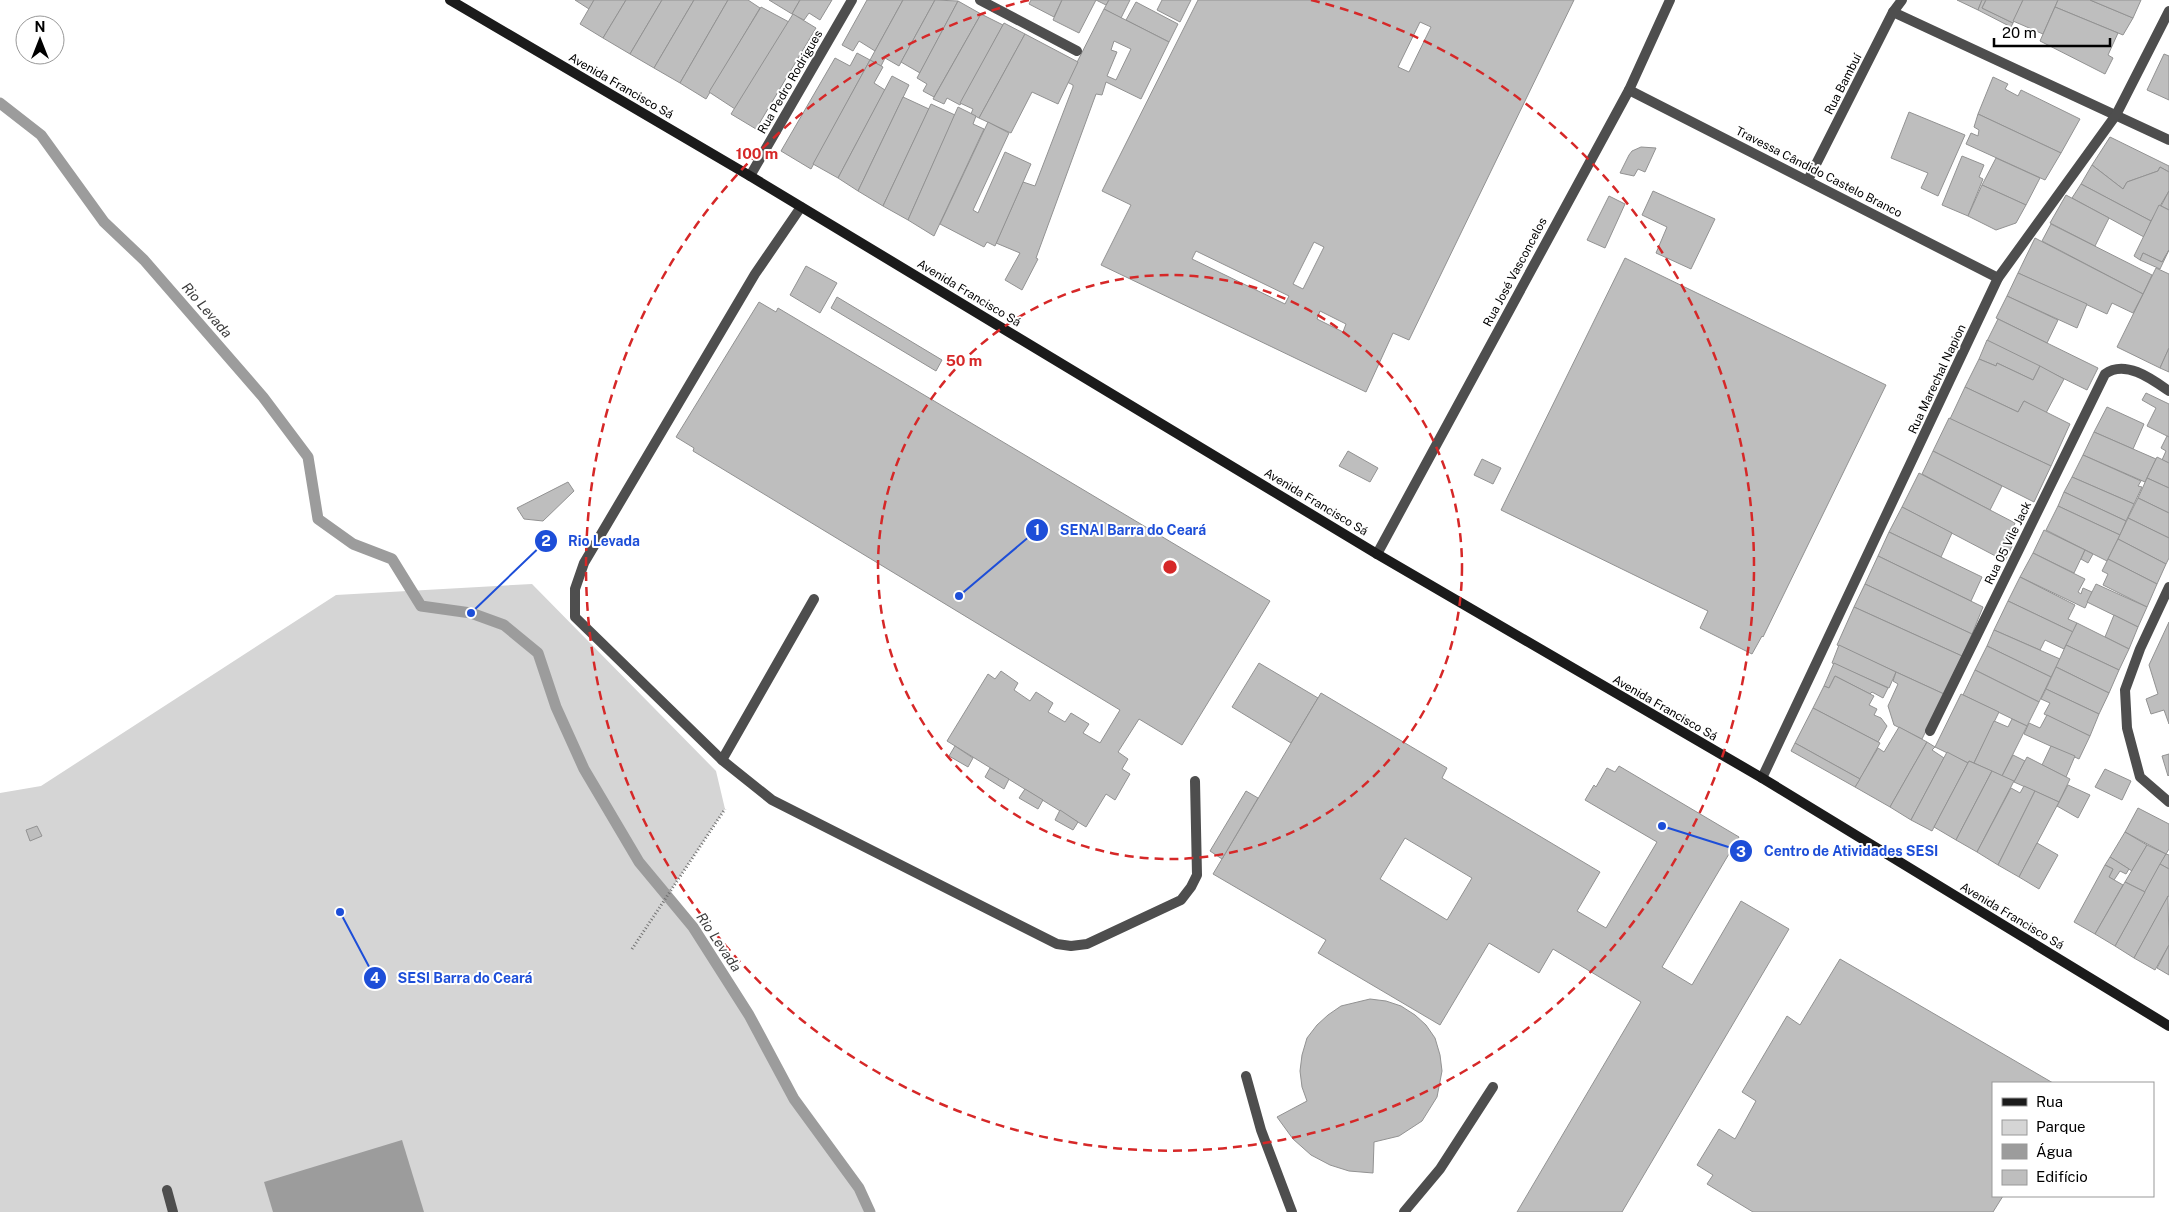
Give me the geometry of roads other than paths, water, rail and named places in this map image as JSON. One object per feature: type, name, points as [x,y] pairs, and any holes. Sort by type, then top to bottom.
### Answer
[{"type":"main road","name":"Avenida Francisco Sá","points":[[450,0],[750,176],[1377,554],[1762,778],[2169,1026]]},
{"type":"street","name":"Rua Pedro Rodrigues","points":[[750,176],[852,0]]},
{"type":"street","points":[[980,0],[1077,50]]},
{"type":"street","name":"Rua José Vasconcelos","points":[[1377,554],[1628,90],[1670,0]]},
{"type":"street","name":"Rua Bambuí","points":[[1808,180],[1893,12],[1902,0]]},
{"type":"street","name":"Rua Marechal Napion","points":[[1762,778],[1998,278],[2116,115],[2169,10]]},
{"type":"street","points":[[1893,12],[2169,140]]},
{"type":"street","name":"Travessa Cândido Castelo Branco","points":[[1628,90],[1998,278]]},
{"type":"street","points":[[801,207],[755,274],[584,562],[575,589],[575,617],[722,760],[772,800],[1057,944],[1071,946],[1087,944],[1181,900],[1197,875],[1195,781]]},
{"type":"street","name":"Rua 05 Vile Jack","points":[[1930,731],[2105,374],[2112,369],[2125,369],[2151,378],[2169,391]]},
{"type":"street","points":[[2169,587],[2140,649],[2125,690],[2127,728],[2140,777],[2169,802]]},
{"type":"street","points":[[722,760],[814,599]]},
{"type":"street","points":[[1246,1076],[1261,1130],[1292,1212]]},
{"type":"street","points":[[1404,1212],[1440,1170],[1493,1087]]},
{"type":"street","points":[[166,1190],[173,1212]]},
{"type":"water","points":[[402,1140],[424,1212],[273,1212],[264,1182]]},
{"type":"waterway","name":"Rio Levada","points":[[0,103],[41,135],[104,222],[144,260],[263,397],[308,457],[318,519],[353,544],[392,559],[421,606],[471,613],[504,625],[538,653],[556,707],[584,769],[639,862],[693,927],[749,1015],[794,1099],[859,1188],[870,1212]]},
{"type":"place","name":"SENAI Barra do Ceará","points":[[959,596]]},
{"type":"place","name":"Rio Levada","points":[[471,613]]},
{"type":"place","name":"Centro de Atividades SESI","points":[[1662,826]]},
{"type":"place","name":"SESI Barra do Ceará","points":[[340,912]]}]
